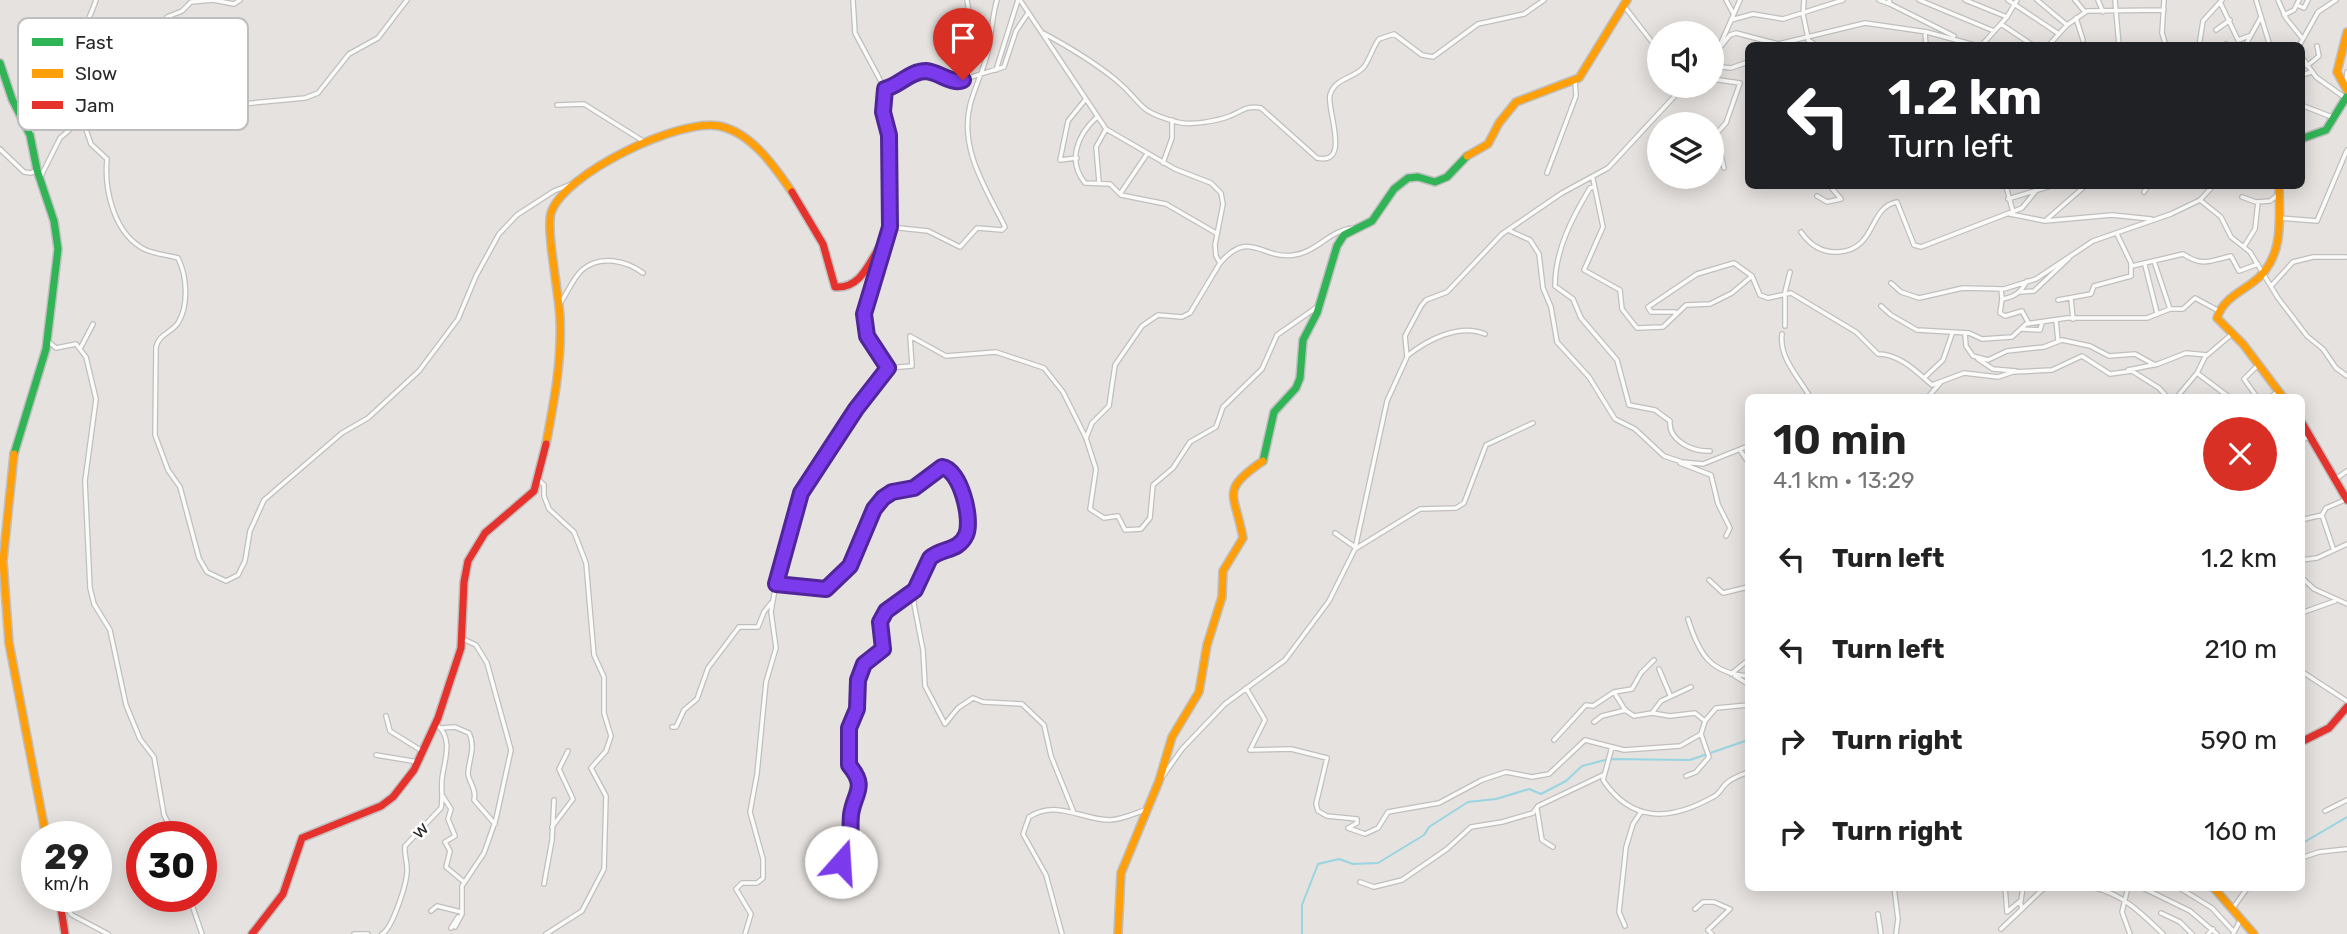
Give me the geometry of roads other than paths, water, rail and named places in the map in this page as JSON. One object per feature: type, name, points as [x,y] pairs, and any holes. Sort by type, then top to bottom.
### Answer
[{"type":"main road","points":[[1118,934],[1119,881],[1159,781],[1172,737],[1199,692],[1207,645],[1222,597],[1223,571],[1243,538],[1233,505],[1235,486],[1241,475],[1264,460],[1266,436],[1274,412],[1296,388],[1300,379],[1303,340],[1333,268],[1336,246],[1346,233],[1373,221],[1394,189],[1408,178],[1444,180],[1461,160],[1488,144],[1499,123],[1516,102],[1575,80],[1587,69],[1626,3]]},
{"type":"main road","points":[[2305,138],[2326,130],[2347,94],[2337,72],[2347,32]]},
{"type":"main road","points":[[0,63],[18,111]]},
{"type":"main road","points":[[252,934],[283,894],[300,840],[383,805],[418,762],[439,726],[463,639],[461,586],[473,550],[483,536],[520,507],[540,481],[559,365],[560,304],[550,216],[562,195],[643,141],[681,129],[721,127],[742,136],[800,203],[824,245],[831,281],[838,288],[848,288],[858,282],[886,238]]},
{"type":"main road","points":[[28,130],[38,174],[52,212],[58,249],[47,340],[30,395],[26,422],[15,445],[3,561],[9,643],[43,821]]},
{"type":"main road","points":[[2279,190],[2277,248],[2262,274],[2231,297],[2219,312],[2219,322],[2259,365],[2280,394]]},
{"type":"main road","points":[[2305,428],[2347,499]]},
{"type":"main road","points":[[2305,740],[2329,728],[2347,707]]},
{"type":"main road","points":[[2217,891],[2254,934]]},
{"type":"main road","points":[[60,912],[61,928],[65,934]]},
{"type":"street","points":[[89,18],[96,0]]},
{"type":"street","points":[[167,18],[182,11],[191,2],[234,4],[240,0]]},
{"type":"street","points":[[248,103],[304,98],[318,93],[349,54],[379,38],[407,0]]},
{"type":"street","points":[[853,0],[855,33],[885,89],[883,112],[889,135],[890,227],[864,314],[867,336],[888,368]]},
{"type":"street","points":[[959,82],[963,61],[973,37],[967,0]]},
{"type":"street","points":[[890,227],[928,231],[962,247],[977,228],[999,230],[1005,227],[995,210],[989,191],[978,178],[970,145],[969,108],[981,74],[997,0]]},
{"type":"street","points":[[996,70],[1019,0]]},
{"type":"street","points":[[1019,0],[1106,129],[1163,163],[1203,179],[1220,193],[1223,204],[1216,233],[1216,256],[1220,263]]},
{"type":"street","points":[[1043,33],[1070,47],[1116,79],[1141,108],[1172,120],[1194,122],[1228,117],[1250,107],[1261,108],[1317,158],[1324,159],[1330,156],[1336,144],[1330,109],[1331,93],[1341,80],[1361,70],[1379,39],[1394,34],[1422,55],[1433,57],[1478,24],[1524,14],[1544,0]]},
{"type":"street","points":[[1726,0],[1733,13]]},
{"type":"street","points":[[1724,36],[1740,0]]},
{"type":"street","points":[[1804,0],[1807,39],[1812,42]]},
{"type":"street","points":[[1731,20],[1753,14],[1778,19],[1803,14],[1843,0]]},
{"type":"street","points":[[1880,0],[1890,2],[1970,42]]},
{"type":"street","points":[[1919,0],[1994,32]]},
{"type":"street","points":[[1965,0],[2007,17]]},
{"type":"street","points":[[2008,0],[2016,2],[2059,34]]},
{"type":"street","points":[[2037,0],[2067,25]]},
{"type":"street","points":[[2075,0],[2085,12]]},
{"type":"street","points":[[2098,0],[2103,12]]},
{"type":"street","points":[[2115,0],[2120,42]]},
{"type":"street","points":[[2164,0],[2162,33],[2165,42]]},
{"type":"street","points":[[2256,0],[2269,42]]},
{"type":"street","points":[[2278,0],[2284,15],[2302,38]]},
{"type":"street","points":[[2284,15],[2298,3],[2304,8],[2308,0]]},
{"type":"street","points":[[2300,42],[2318,12],[2336,0]]},
{"type":"street","points":[[2200,42],[2203,21],[2218,1],[2238,40],[2249,36]]},
{"type":"street","points":[[1984,42],[2007,17],[2016,2]]},
{"type":"street","points":[[1626,3],[1647,34]]},
{"type":"street","points":[[2052,42],[2067,25],[2085,12],[2164,10]]},
{"type":"street","points":[[959,82],[973,74],[996,70],[1005,64],[1016,31],[1028,13]]},
{"type":"street","points":[[2247,42],[2261,16]]},
{"type":"street","points":[[2076,18],[2083,40]]},
{"type":"street","points":[[2216,30],[2230,20]]},
{"type":"street","points":[[1782,42],[1807,39],[1865,23],[1959,38]]},
{"type":"street","points":[[2001,24],[2028,42]]},
{"type":"street","points":[[1925,32],[1926,42]]},
{"type":"street","points":[[1724,44],[1736,33],[1761,42]]},
{"type":"street","points":[[2307,66],[2320,54],[2317,46]]},
{"type":"street","points":[[1724,67],[1745,63]]},
{"type":"street","points":[[2305,63],[2312,72],[2347,94]]},
{"type":"street","points":[[885,89],[920,72],[938,73],[959,82]]},
{"type":"street","points":[[2305,74],[2312,72]]},
{"type":"street","points":[[2347,72],[2347,94]]},
{"type":"street","points":[[1547,173],[1576,96],[1575,80]]},
{"type":"street","points":[[1724,81],[1740,83],[1724,125]]},
{"type":"street","points":[[1659,112],[1672,98]]},
{"type":"street","points":[[1077,158],[1060,160],[1068,121],[1085,100]]},
{"type":"street","points":[[557,105],[584,104],[643,141]]},
{"type":"street","points":[[2305,107],[2334,118]]},
{"type":"street","points":[[1097,117],[1080,134],[1077,173],[1085,183],[1110,184],[1120,194],[1163,203],[1216,233]]},
{"type":"street","points":[[1163,163],[1172,138],[1172,120]]},
{"type":"street","points":[[1159,781],[1182,749],[1225,704],[1280,664],[1326,607],[1355,548],[1387,401],[1406,357],[1405,336],[1420,306],[1426,300],[1447,292],[1508,230],[1562,193],[1593,179],[1608,168],[1647,126]]},
{"type":"street","points":[[1099,182],[1096,147],[1106,129]]},
{"type":"street","points":[[30,135],[31,130]]},
{"type":"street","points":[[0,149],[24,172],[38,174],[60,138],[71,130]]},
{"type":"street","points":[[86,130],[91,144],[107,159],[110,200],[125,232],[146,250],[178,258],[182,268],[185,296],[181,316],[175,326],[158,340],[156,347],[158,409],[154,426],[168,470],[181,491],[199,557],[207,572],[226,581],[238,575],[245,561],[250,531],[264,500],[342,433],[368,418],[419,371],[457,321],[479,269],[508,223],[554,191],[578,182]]},
{"type":"street","points":[[2280,218],[2316,221],[2347,150]]},
{"type":"street","points":[[1120,194],[1147,154]]},
{"type":"street","points":[[1593,179],[1603,227],[1585,267],[1586,274],[1620,289],[1622,309],[1641,330],[1663,327],[1675,312],[1691,303],[1710,304],[1732,293],[1752,276]]},
{"type":"street","points":[[1594,187],[1590,188],[1562,239],[1555,269],[1555,286],[1573,299],[1581,318],[1617,360],[1629,405],[1661,413],[1670,421],[1670,430],[1675,439],[1696,451],[1710,451]]},
{"type":"street","points":[[1817,196],[1827,202],[1841,199],[1833,189]]},
{"type":"street","points":[[2006,189],[2013,212]]},
{"type":"street","points":[[2008,199],[2034,189]]},
{"type":"street","points":[[1801,232],[1808,241],[1826,252],[1854,250],[1866,238],[1882,212],[1897,202],[1917,247],[2013,212],[2023,206],[2037,189]]},
{"type":"street","points":[[2045,221],[2082,189]]},
{"type":"street","points":[[1891,283],[1907,295],[1919,298],[1963,288],[2001,289],[2039,277],[2093,241],[2200,200],[2210,189]]},
{"type":"street","points":[[2242,197],[2258,202],[2270,201],[2279,190]]},
{"type":"street","points":[[2200,200],[2221,217],[2231,237],[2245,246],[2306,336],[2322,348],[2333,366],[2347,376]]},
{"type":"street","points":[[2245,246],[2254,234],[2258,202]]},
{"type":"street","points":[[2007,213],[2045,221],[2112,215],[2134,215],[2153,220]]},
{"type":"street","points":[[1086,439],[1092,423],[1109,406],[1114,367],[1139,331],[1158,315],[1182,317],[1190,313],[1220,263],[1233,250],[1249,245],[1275,255],[1299,255],[1335,233],[1355,228]]},
{"type":"street","points":[[1508,230],[1530,240],[1539,254],[1543,288],[1551,307],[1557,342],[1589,377],[1615,419],[1635,429],[1664,456],[1711,475],[1718,504],[1730,528],[1726,536]]},
{"type":"street","points":[[2059,300],[2091,294],[2094,286],[2131,276],[2132,266],[2117,234]]},
{"type":"street","points":[[2003,299],[2021,292],[2027,293],[2042,285],[2073,254]]},
{"type":"street","points":[[2132,266],[2183,254],[2192,261],[2204,263],[2231,256],[2239,271],[2258,264]]},
{"type":"street","points":[[2272,285],[2293,262],[2313,257],[2347,257]]},
{"type":"street","points":[[2154,260],[2170,309]]},
{"type":"street","points":[[560,304],[580,272],[592,264],[615,261],[630,263],[643,273]]},
{"type":"street","points":[[1675,312],[1650,312],[1648,307],[1698,274],[1729,263],[1739,266],[1752,276],[1758,292],[1765,297],[1785,292],[1843,323],[1878,354],[1896,358],[1925,377],[1930,385],[1964,373],[2002,377],[2018,372]]},
{"type":"street","points":[[2144,264],[2157,313]]},
{"type":"street","points":[[1785,326],[1785,292],[1790,272]]},
{"type":"street","points":[[2021,292],[2027,281]]},
{"type":"street","points":[[2001,289],[2003,299],[2000,313],[2005,316],[2022,311],[2029,324]]},
{"type":"street","points":[[2071,298],[2073,319]]},
{"type":"street","points":[[1881,306],[1891,316],[1917,330],[1965,333],[1982,339],[2008,338],[2029,324],[2056,320],[2139,318],[2170,309],[2183,309],[2195,298],[2219,312]]},
{"type":"street","points":[[745,934],[751,914],[737,888],[742,883],[757,883],[763,878],[763,859],[750,812],[756,781],[766,682],[776,648],[771,612],[801,493],[856,409],[888,368],[912,366],[910,336],[946,356],[996,352],[1044,368],[1063,392],[1086,439],[1096,469],[1090,509],[1104,518],[1118,516],[1125,530],[1141,529],[1150,518],[1153,485],[1173,468],[1190,442],[1216,427],[1224,406],[1262,369],[1277,335],[1317,307]]},
{"type":"street","points":[[2056,320],[2058,341]]},
{"type":"street","points":[[2021,329],[2040,330],[2042,323]]},
{"type":"street","points":[[81,348],[93,324]]},
{"type":"street","points":[[1406,357],[1434,337],[1478,332],[1485,334]]},
{"type":"street","points":[[1965,333],[1966,346],[1973,356],[1993,369],[2018,372],[2056,369],[2082,356],[2110,374],[2155,365],[2186,354],[2207,355]]},
{"type":"street","points":[[1782,334],[1781,348],[1784,358],[1795,369],[1808,394]]},
{"type":"street","points":[[1925,377],[1944,358],[1952,334]]},
{"type":"street","points":[[2180,394],[2197,373],[2207,355],[2232,334]]},
{"type":"street","points":[[47,340],[56,348],[73,344],[81,348],[86,357],[96,399],[85,481],[92,601],[110,630],[124,702],[140,739],[154,757],[167,821]]},
{"type":"street","points":[[1973,356],[1988,360],[2007,351],[2044,347],[2058,341],[2090,346],[2113,356],[2136,354],[2155,365]]},
{"type":"street","points":[[2255,394],[2244,379],[2259,365]]},
{"type":"street","points":[[1987,376],[1993,369]]},
{"type":"street","points":[[2125,371],[2137,374],[2163,394]]},
{"type":"street","points":[[2197,373],[2225,394]]},
{"type":"street","points":[[1931,394],[1941,382]]},
{"type":"street","points":[[1355,548],[1420,509],[1456,508],[1465,503],[1486,445],[1533,423]]},
{"type":"street","points":[[2305,439],[2310,436]]},
{"type":"street","points":[[1675,460],[1703,464],[1745,447]]},
{"type":"street","points":[[1740,450],[1745,457]]},
{"type":"street","points":[[1658,457],[1664,456]]},
{"type":"street","points":[[776,584],[826,589],[850,566],[874,509],[883,498],[892,492],[914,488],[942,467],[949,468],[964,492],[966,535],[956,548],[930,558],[915,590],[886,611],[880,622],[883,649],[864,664],[858,680],[857,709],[849,728],[848,741],[851,756],[849,765],[859,783],[860,793],[851,814],[852,843],[841,862],[823,881],[821,865],[828,857]]},
{"type":"street","points":[[2337,478],[2347,471]]},
{"type":"street","points":[[540,481],[544,485],[544,496],[550,509],[569,525],[585,558],[594,655],[604,677],[604,713],[611,735],[604,754],[591,768],[606,796],[604,869],[582,911],[546,934]]},
{"type":"street","points":[[2305,519],[2322,515],[2326,508],[2347,499]]},
{"type":"street","points":[[2322,515],[2333,548]]},
{"type":"street","points":[[1335,533],[1355,548]]},
{"type":"street","points":[[2305,560],[2317,558],[2333,548],[2347,544]]},
{"type":"street","points":[[1709,580],[1723,593],[1745,588]]},
{"type":"street","points":[[2305,580],[2335,601],[2347,604]]},
{"type":"street","points":[[915,590],[925,687],[942,720],[945,724],[958,708],[973,698],[1026,706],[1044,725],[1051,757],[1074,813]]},
{"type":"street","points":[[672,727],[676,727],[684,710],[697,699],[708,668],[739,626],[758,627],[764,612],[773,601]]},
{"type":"street","points":[[2305,612],[2335,601]]},
{"type":"street","points":[[1688,619],[1702,653],[1718,669],[1745,682]]},
{"type":"street","points":[[453,927],[462,911],[461,891],[464,882],[484,853],[495,824],[510,758],[509,739],[487,663],[476,645],[463,639]]},
{"type":"street","points":[[1554,740],[1586,705],[1593,706],[1614,692],[1632,689],[1654,660]]},
{"type":"street","points":[[1732,675],[1745,663]]},
{"type":"street","points":[[1659,669],[1670,695]]},
{"type":"street","points":[[2305,674],[2347,701]]},
{"type":"street","points":[[1732,675],[1745,676]]},
{"type":"street","points":[[1652,713],[1656,705],[1670,695],[1691,687]]},
{"type":"street","points":[[1246,688],[1265,720],[1250,750],[1291,749],[1327,758],[1316,804],[1318,811],[1327,816],[1357,819],[1357,823],[1348,828],[1365,834],[1378,828],[1388,812],[1439,803],[1496,775],[1510,772],[1532,777],[1549,774],[1581,741],[1590,740],[1624,751],[1674,747],[1701,734]]},
{"type":"street","points":[[1614,692],[1626,710],[1634,716],[1652,713],[1670,716],[1695,713],[1705,721]]},
{"type":"street","points":[[1686,776],[1703,766],[1709,757],[1701,734],[1712,710],[1720,706],[1745,705]]},
{"type":"street","points":[[1594,722],[1612,712],[1626,710]]},
{"type":"street","points":[[386,716],[390,731],[425,750]]},
{"type":"street","points":[[439,726],[454,727],[469,733],[473,743],[468,775],[475,792],[474,800],[495,824]]},
{"type":"street","name":"w","points":[[382,934],[390,929],[391,916],[403,893],[407,867],[405,846],[438,813],[447,755],[439,726]]},
{"type":"street","points":[[1612,747],[1603,775],[1604,783],[1620,802],[1641,812],[1662,815],[1688,807],[1714,797],[1728,781],[1745,773]]},
{"type":"street","points":[[552,827],[572,802],[559,769],[568,751]]},
{"type":"street","points":[[376,755],[418,762]]},
{"type":"street","points":[[1360,882],[1374,887],[1396,882],[1447,849],[1471,827],[1502,822],[1536,809],[1603,775]]},
{"type":"street","points":[[442,795],[451,809],[448,819],[456,836],[445,842],[450,851],[446,867],[464,882]]},
{"type":"street","points":[[544,884],[554,800]]},
{"type":"street","points":[[2325,811],[2347,800]]},
{"type":"street","points":[[1062,934],[1046,875],[1023,834],[1033,815],[1056,809],[1110,820],[1148,809]]},
{"type":"street","points":[[1536,809],[1537,827],[1542,840],[1553,847]]},
{"type":"street","points":[[1625,926],[1619,912],[1626,847],[1633,824],[1641,812]]},
{"type":"street","points":[[2305,857],[2347,849]]},
{"type":"street","points":[[1896,891],[1896,934]]},
{"type":"street","points":[[2005,891],[2007,912],[2021,901]]},
{"type":"street","points":[[2022,891],[2022,909]]},
{"type":"street","points":[[2000,929],[2041,891]]},
{"type":"street","points":[[2107,891],[2140,910],[2163,934]]},
{"type":"street","points":[[2127,891],[2123,916],[2131,933]]},
{"type":"street","points":[[2149,891],[2190,911],[2217,934]]},
{"type":"street","points":[[2185,891],[2213,908],[2233,933],[2241,919]]},
{"type":"street","points":[[2230,906],[2245,891]]},
{"type":"street","points":[[1695,909],[1708,901],[1730,909],[1708,930],[1712,934]]},
{"type":"street","points":[[431,911],[437,906],[462,911]]},
{"type":"street","points":[[68,912],[108,934]]},
{"type":"street","points":[[195,912],[202,934]]},
{"type":"street","points":[[2161,913],[2180,922],[2192,934]]},
{"type":"street","points":[[1878,914],[1881,934]]},
{"type":"street","points":[[2208,934],[2213,929]]},
{"type":"street","points":[[354,934],[368,934]]},
{"type":"waterway","points":[[1302,934],[1302,905],[1318,864],[1339,859],[1353,864],[1378,863],[1424,835],[1429,827],[1468,802],[1496,799],[1529,789],[1541,794],[1566,781],[1582,766],[1609,759],[1690,760],[1745,741]]},
{"type":"waterway","points":[[2305,842],[2347,817]]}]
